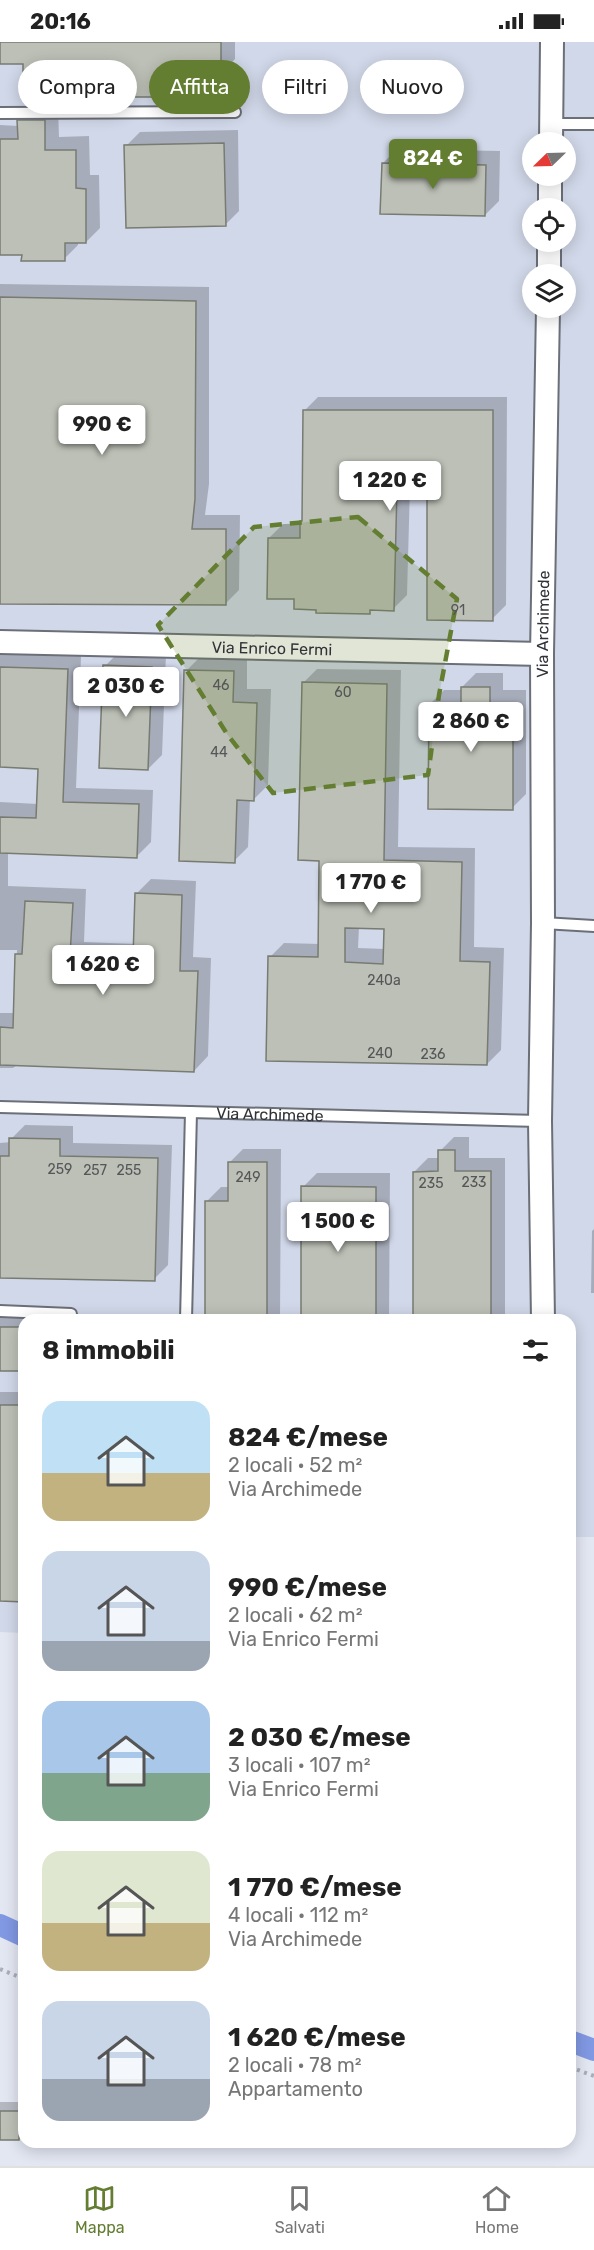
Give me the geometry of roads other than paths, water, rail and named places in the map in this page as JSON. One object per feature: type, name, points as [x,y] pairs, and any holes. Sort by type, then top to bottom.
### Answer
[{"type":"street","points":[[551,132],[552,42]]},
{"type":"street","name":"Via Archimede","points":[[543,1314],[540,1122],[543,923],[542,654],[548,318]]},
{"type":"street","name":"Via Enrico Fermi","points":[[0,642],[542,654]]},
{"type":"lane","points":[[0,113],[149,112]]},
{"type":"lane","points":[[555,132],[594,123]]},
{"type":"lane","points":[[543,923],[594,926]]},
{"type":"lane","name":"Via Archimede","points":[[0,1107],[540,1122]]},
{"type":"lane","points":[[186,1314],[191,1112]]},
{"type":"lane","points":[[0,1311],[71,1314]]},
{"type":"waterway","points":[[0,1925],[18,1933]]},
{"type":"waterway","points":[[576,2043],[594,2050]]}]
